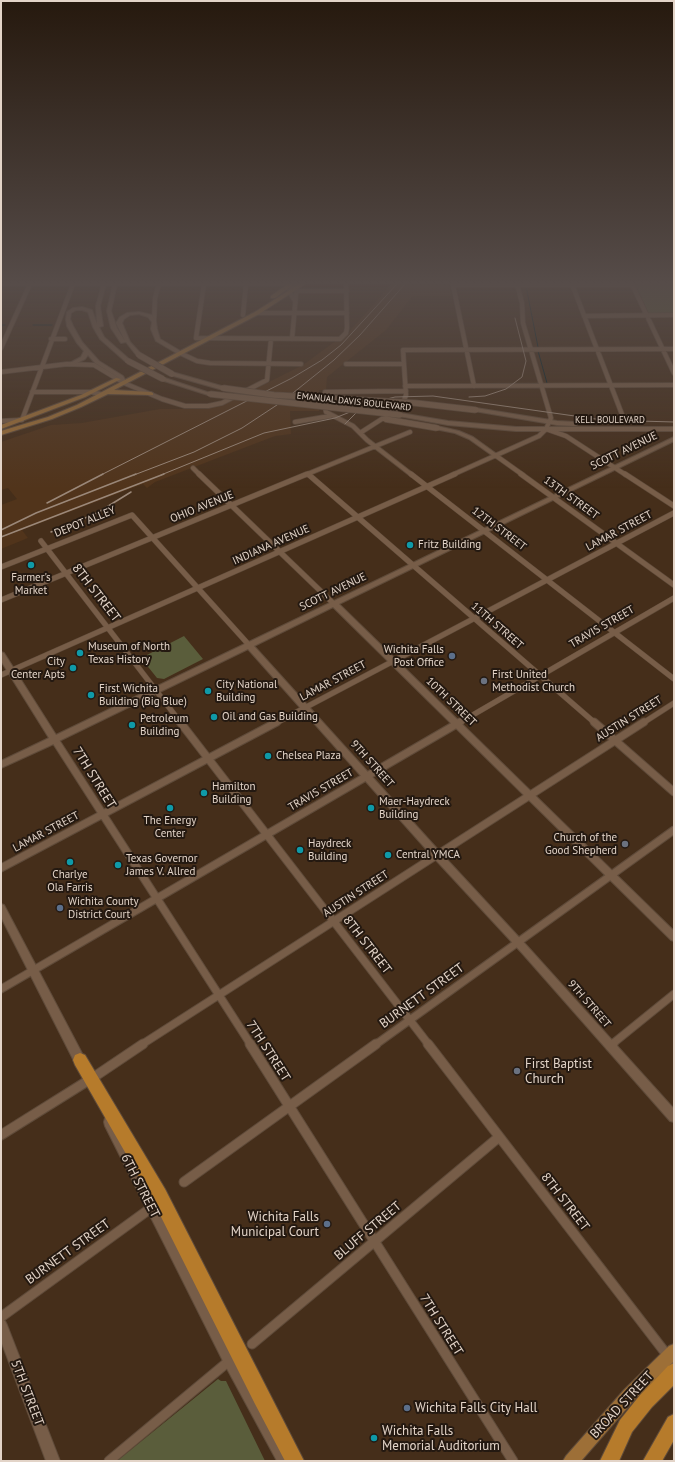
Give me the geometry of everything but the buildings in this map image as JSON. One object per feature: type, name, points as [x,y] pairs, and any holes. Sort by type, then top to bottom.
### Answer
[{"type":"highway","points":[[80,1060],[158,1195],[261,1398],[295,1461]]},
{"type":"highway","points":[[609,1461],[626,1426],[646,1401],[673,1361]]},
{"type":"highway","points":[[652,1461],[674,1423]]},
{"type":"main road","points":[[70,364],[83,358],[86,352]]},
{"type":"main road","points":[[88,352],[97,362],[121,380]]},
{"type":"main road","name":"EMANUAL DAVIS BOULEVARD","points":[[119,352],[128,360],[163,379],[210,394],[312,407],[400,415],[490,427],[546,429]]},
{"type":"main road","points":[[136,352],[139,355]]},
{"type":"main road","points":[[1,427],[121,380],[177,352]]},
{"type":"main road","name":"EMANUAL DAVIS BOULEVARD","points":[[139,355],[172,374],[223,388],[274,395],[415,403],[476,410],[550,422]]},
{"type":"main road","points":[[1,433],[50,418],[79,406],[102,394],[121,380]]},
{"type":"main road","points":[[102,394],[130,392],[150,394]]},
{"type":"main road","points":[[312,407],[458,432],[471,438],[495,455]]},
{"type":"main road","name":"KELL BOULEVARD","points":[[550,422],[571,424],[674,425]]},
{"type":"main road","name":"KELL BOULEVARD","points":[[546,429],[674,429]]},
{"type":"main road","name":"SCOTT AVENUE","points":[[1,765],[674,439]]},
{"type":"main road","name":"10TH STREET","points":[[334,604],[674,937]]},
{"type":"main road","name":"9TH STREET","points":[[249,645],[437,855],[525,950],[674,1118]]},
{"type":"main road","name":"7TH STREET","points":[[1,655],[55,740]]},
{"type":"main road","points":[[1,908],[80,1060]]},
{"type":"main road","name":"6TH STREET","points":[[90,1079],[151,1208],[229,1361],[284,1461]]},
{"type":"main road","name":"5TH STREET","points":[[1,1325],[53,1461]]},
{"type":"main road","name":"BROAD STREET","points":[[571,1461],[629,1395],[673,1361]]},
{"type":"street","points":[[1,421],[22,420],[46,352]]},
{"type":"street","points":[[178,352],[197,361],[210,363],[301,364]]},
{"type":"street","points":[[1,372],[70,364],[98,366],[121,380],[150,394],[185,406],[208,406],[222,403],[268,379],[270,352]]},
{"type":"street","points":[[360,433],[401,408],[406,389],[403,352]]},
{"type":"street","points":[[466,352],[474,386]]},
{"type":"street","points":[[531,352],[552,418],[546,429],[566,436],[674,506]]},
{"type":"street","points":[[598,352],[623,417]]},
{"type":"street","points":[[664,352],[674,373]]},
{"type":"street","points":[[346,364],[404,364]]},
{"type":"street","points":[[330,416],[326,412],[325,392],[406,389],[430,386],[674,384]]},
{"type":"street","points":[[32,392],[91,392],[102,394]]},
{"type":"street","points":[[295,422],[330,416]]},
{"type":"street","name":"12TH STREET","points":[[330,416],[346,422],[674,679]]},
{"type":"street","name":"INDIANA AVENUE","points":[[1,675],[525,443],[546,429]]},
{"type":"street","name":"OHIO AVENUE","points":[[1,600],[410,432]]},
{"type":"street","name":"13TH STREET","points":[[495,455],[674,585]]},
{"type":"street","name":"10TH STREET","points":[[194,468],[278,552],[334,604]]},
{"type":"street","name":"11TH STREET","points":[[308,474],[674,792]]},
{"type":"street","name":"LAMAR STREET","points":[[1,868],[674,513]]},
{"type":"street","name":"9TH STREET","points":[[132,515],[249,645]]},
{"type":"street","name":"DEPOT ALLEY","points":[[1,566],[132,515]]},
{"type":"street","name":"8TH STREET","points":[[41,541],[673,1361]]},
{"type":"street","name":"TRAVIS STREET","points":[[1,989],[456,723],[674,598]]},
{"type":"street","name":"AUSTIN STREET","points":[[1,1135],[674,703]]},
{"type":"street","name":"7TH STREET","points":[[55,740],[217,995],[290,1106],[513,1461]]},
{"type":"street","name":"BURNETT STREET","points":[[184,1182],[674,830]]},
{"type":"street","points":[[610,1046],[674,994]]},
{"type":"street","name":"BLUFF STREET","points":[[252,1344],[499,1137]]},
{"type":"street","name":"BURNETT STREET","points":[[1,1317],[151,1208]]},
{"type":"street","points":[[109,1461],[229,1361]]},
{"type":"shaded area","points":[[320,352],[358,352],[327,377],[326,390],[319,390],[319,411],[290,411],[291,434],[275,436],[155,482],[147,488],[143,484],[22,530],[28,538],[1,549],[1,505],[17,499],[8,488],[1,490],[1,442],[51,425],[82,423],[160,409],[205,409],[229,402],[303,365]]},
{"type":"green space","points":[[184,636],[203,659],[164,679],[157,678],[141,658]]},
{"type":"green space","points":[[218,1379],[221,1381],[226,1381],[265,1461],[117,1461]]},
{"type":"waterway","points":[[538,352],[547,383]]},
{"type":"railway","points":[[101,475],[292,378],[332,352]]},
{"type":"railway","points":[[134,475],[194,452],[242,428],[283,401],[342,352]]},
{"type":"railway","points":[[469,397],[485,396],[506,389],[522,377],[526,361],[524,352]]},
{"type":"railway","points":[[161,475],[264,433],[335,418],[375,402],[395,397],[433,396],[603,420],[674,422]]},
{"type":"railway","points":[[345,424],[358,411]]},
{"type":"railway","points":[[47,503],[103,474]]},
{"type":"railway","points":[[1,530],[36,513],[136,474]]},
{"type":"railway","points":[[1,537],[164,474]]},
{"type":"railway","points":[[51,532],[97,513],[131,492]]},
{"type":"place","name":"Fritz Building","points":[[410,545]]},
{"type":"place","name":"Farmer's Market","points":[[31,565]]},
{"type":"place","name":"Museum of North Texas History","points":[[80,653]]},
{"type":"place","name":"Wichita Falls Post Office","points":[[452,656]]},
{"type":"place","name":"City Center Apts","points":[[73,668]]},
{"type":"place","name":"First United Methodist Church","points":[[484,681]]},
{"type":"place","name":"City National Building","points":[[208,691]]},
{"type":"place","name":"First Wichita Building (Big Blue)","points":[[91,695]]},
{"type":"place","name":"Oil and Gas Building","points":[[214,717]]},
{"type":"place","name":"Petroleum Building","points":[[132,725]]},
{"type":"place","name":"Chelsea Plaza","points":[[268,756]]},
{"type":"place","name":"Hamilton Building","points":[[204,793]]},
{"type":"place","name":"The Energy Center","points":[[170,808]]},
{"type":"place","name":"Maer-Haydreck Building","points":[[371,808]]},
{"type":"place","name":"Church of the Good Shepherd","points":[[625,844]]},
{"type":"place","name":"Haydreck Building","points":[[300,850]]},
{"type":"place","name":"Central YMCA","points":[[388,855]]},
{"type":"place","name":"Charlye Ola Farris","points":[[70,862]]},
{"type":"place","name":"Texas Governor James V. Allred","points":[[118,865]]},
{"type":"place","name":"Wichita County District Court","points":[[60,908]]},
{"type":"place","name":"First Baptist Church","points":[[517,1071]]},
{"type":"place","name":"Wichita Falls Municipal Court","points":[[327,1224]]},
{"type":"place","name":"Wichita Falls City Hall","points":[[407,1408]]},
{"type":"place","name":"Wichita Falls Memorial Auditorium","points":[[374,1438]]}]
